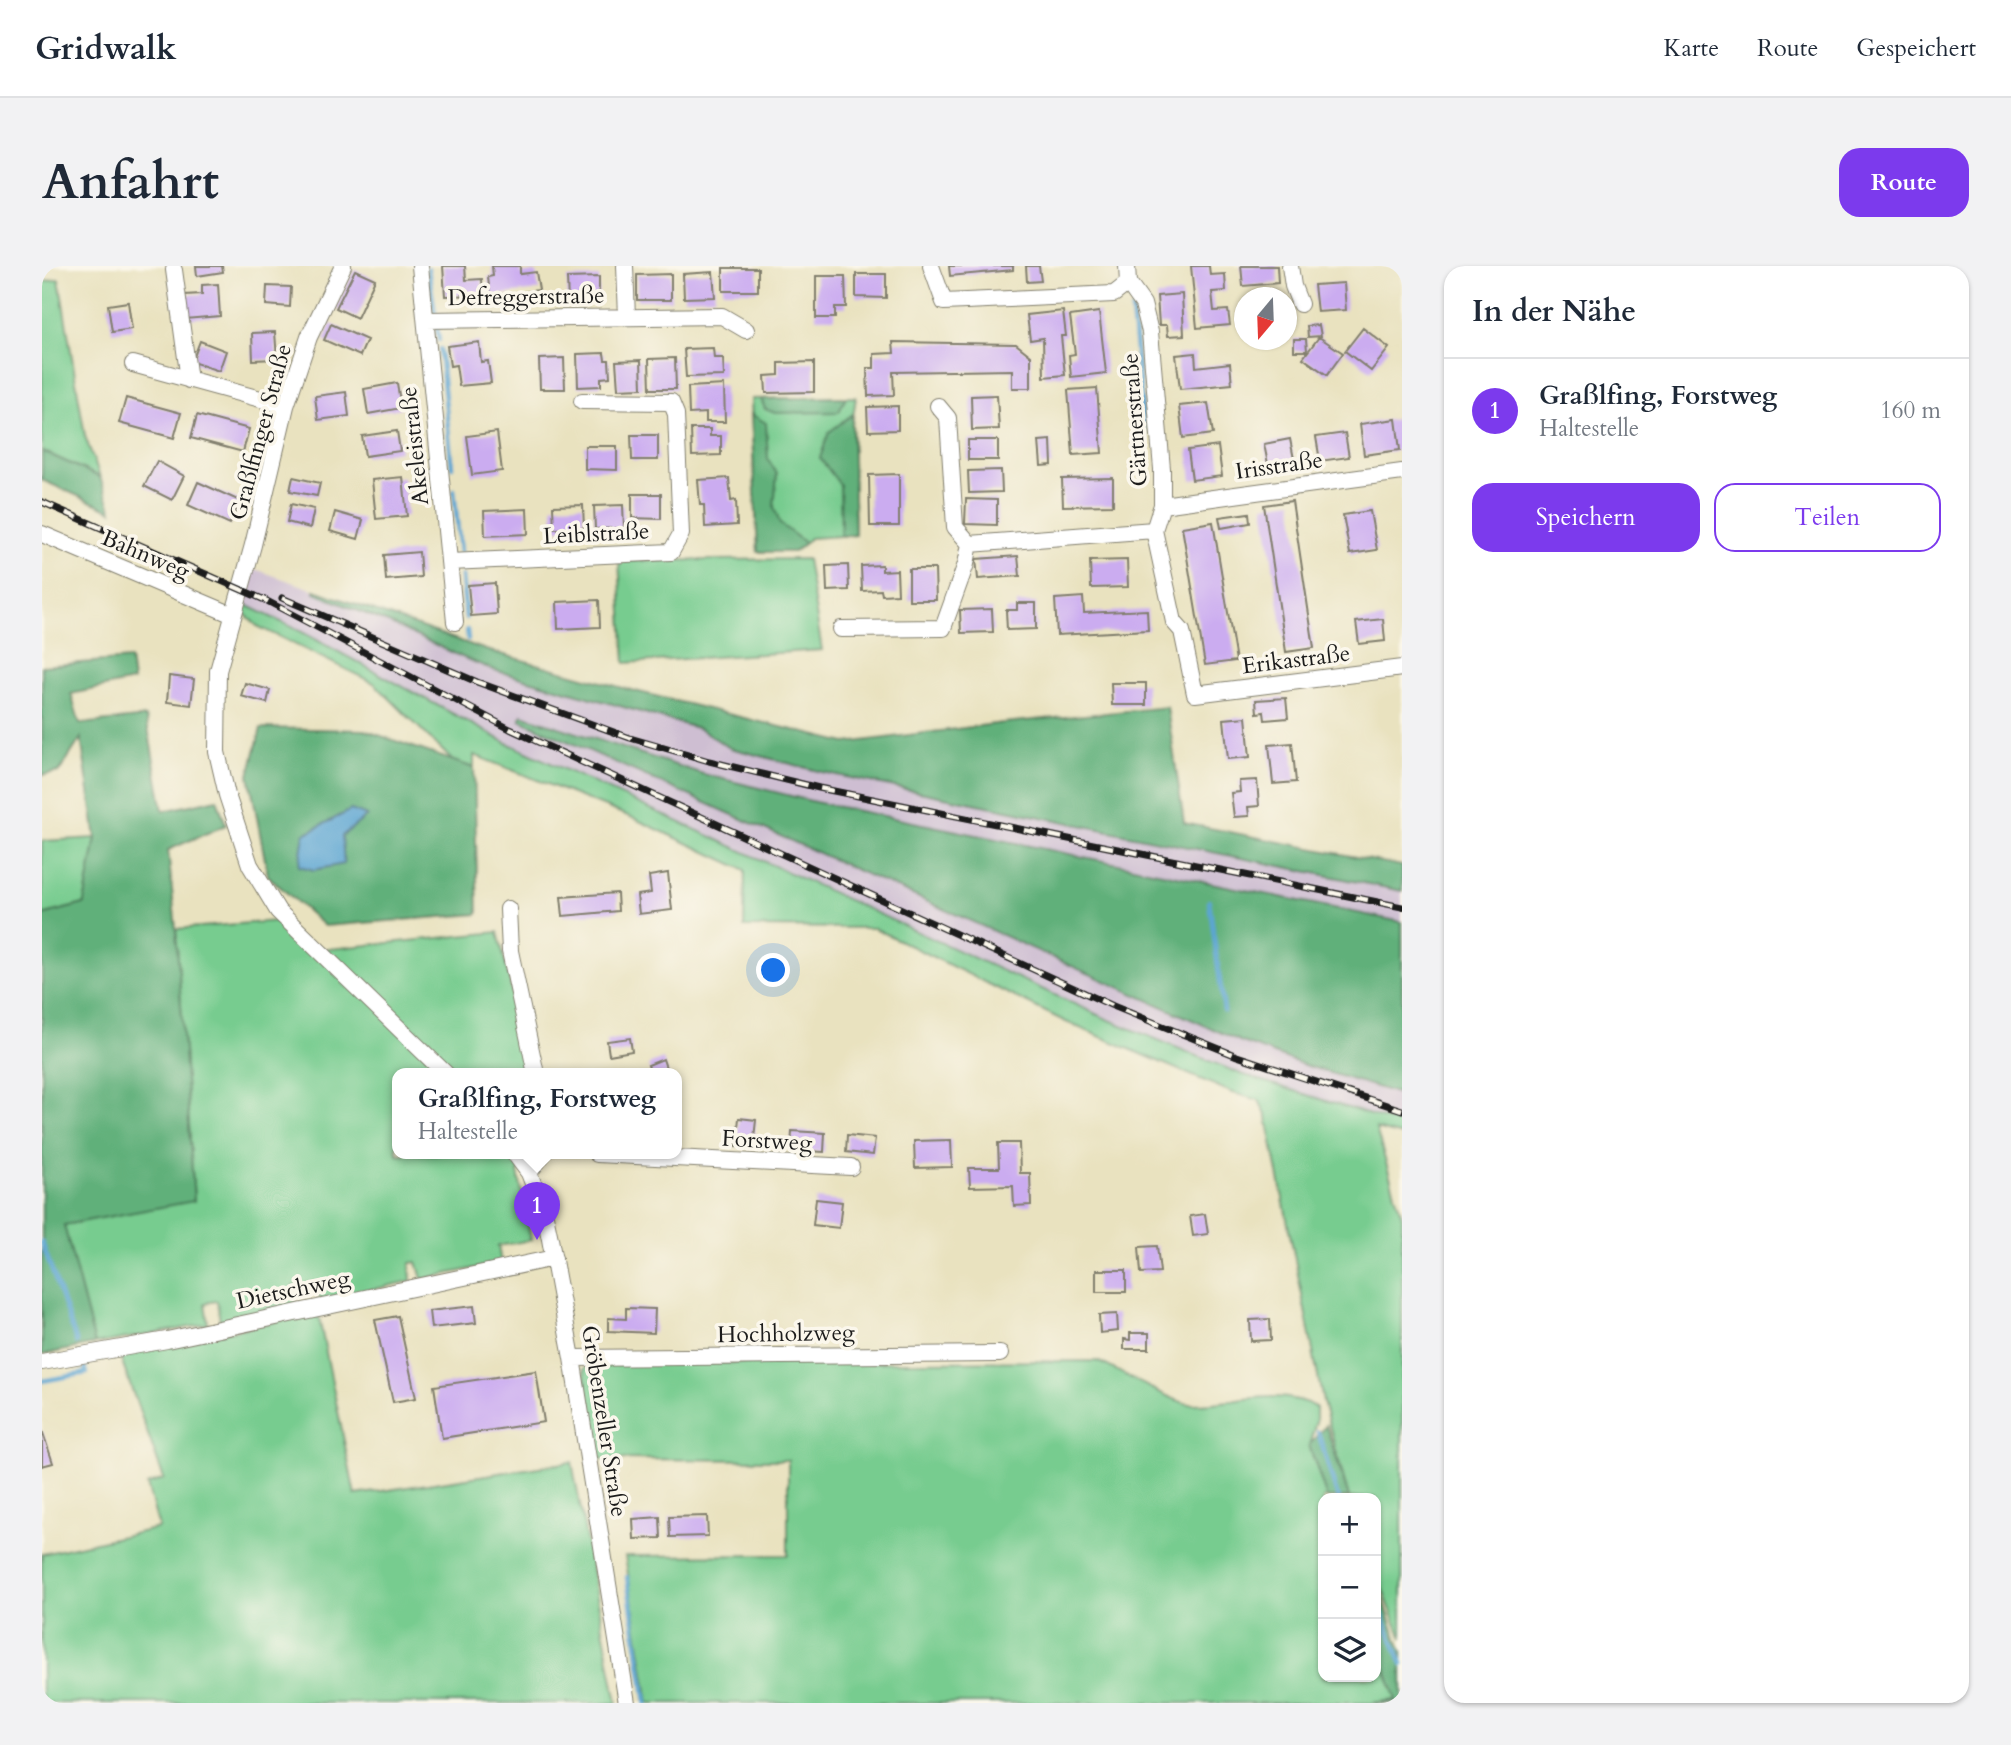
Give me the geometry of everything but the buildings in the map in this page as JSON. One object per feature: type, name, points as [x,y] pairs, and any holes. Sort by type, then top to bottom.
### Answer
[{"type":"street","name":"Graßlfinger Straße","points":[[233,615],[253,545],[286,406],[309,337],[343,266]]},
{"type":"street","name":"Akeleistraße","points":[[420,266],[455,622]]},
{"type":"street","name":"Defreggerstraße","points":[[625,266],[627,317]]},
{"type":"street","points":[[930,266],[944,302],[1114,294],[1128,283]]},
{"type":"street","name":"Gärtnerstraße","points":[[1127,266],[1128,283],[1143,304],[1150,332],[1162,469],[1162,505],[1154,530]]},
{"type":"street","points":[[1290,266],[1293,286],[1300,304]]},
{"type":"street","points":[[174,270],[190,380]]},
{"type":"street","name":"Defreggerstraße","points":[[426,320],[722,316],[746,330]]},
{"type":"street","points":[[133,364],[286,406]]},
{"type":"street","name":"Leiblstraße","points":[[449,562],[671,552],[681,534],[676,414],[671,402],[582,401]]},
{"type":"street","points":[[938,406],[948,418],[955,527],[970,544]]},
{"type":"street","name":"Irisstraße","points":[[1162,505],[1402,472]]},
{"type":"street","points":[[970,544],[1154,530]]},
{"type":"street","name":"Erikastraße","points":[[1154,530],[1174,622],[1182,631],[1195,694],[1402,668]]},
{"type":"street","name":"Bahnweg","points":[[42,534],[233,615]]},
{"type":"street","points":[[841,629],[943,628],[966,564],[970,544]]},
{"type":"street","points":[[233,615],[218,671],[217,752],[227,795],[250,865],[278,911],[440,1068]]},
{"type":"street","points":[[508,909],[510,951],[535,1068]]},
{"type":"street","name":"Forstweg","points":[[682,1158],[850,1167]]},
{"type":"street","name":"Gröbenzeller Straße","points":[[519,1159],[529,1173],[544,1211],[554,1258],[627,1703]]},
{"type":"street","points":[[529,1173],[539,1159]]},
{"type":"street","name":"Dietschweg","points":[[42,1362],[167,1340],[554,1258]]},
{"type":"street","name":"Hochholzweg","points":[[572,1358],[1000,1354]]},
{"type":"shaded area","points":[[252,568],[315,590],[315,593],[494,670],[700,729],[730,748],[822,772],[1402,891],[1402,922],[815,802],[703,774],[521,721],[1242,1042],[1304,1065],[1402,1095],[1402,1125],[1241,1074],[1107,1019],[505,742],[302,632],[244,604]]},
{"type":"green space","points":[[59,279],[85,436],[100,477],[42,451],[42,282]]},
{"type":"green space","points":[[846,397],[839,412],[775,413],[765,409],[761,399]]},
{"type":"green space","points":[[856,397],[852,424],[855,535],[810,538],[794,552],[758,552],[751,399]]},
{"type":"green space","points":[[751,414],[766,423],[768,459],[777,474],[774,507],[780,524],[805,543],[794,552],[758,552]]},
{"type":"green space","points":[[853,414],[855,535],[841,536],[840,485],[820,458],[829,432]]},
{"type":"green space","points":[[42,451],[100,477],[112,511],[42,480]]},
{"type":"green space","points":[[807,559],[822,650],[625,663],[619,561]]},
{"type":"green space","points":[[315,590],[486,650],[627,689],[846,743],[1003,723],[1167,707],[1184,823],[1402,866],[1402,891],[822,772],[730,748],[700,729],[494,670],[315,593]]},
{"type":"green space","points":[[244,604],[302,632],[505,742],[1107,1019],[1241,1074],[1402,1125],[1402,1136],[1376,1129],[1402,1217],[1402,1638],[1381,1586],[1381,1493],[1348,1493],[1323,1402],[1267,1117],[1259,1100],[1233,1093],[1066,1022],[874,928],[744,927],[745,870],[633,818],[474,755],[474,768],[453,761],[374,683],[257,626],[243,612]]},
{"type":"green space","points":[[130,659],[133,681],[71,694],[80,724],[146,717],[163,811],[217,799],[226,825],[168,850],[176,929],[194,1201],[64,1225],[95,1344],[42,1355],[42,915],[84,904],[96,838],[81,738],[59,772],[42,775],[42,666]]},
{"type":"green space","points":[[522,715],[703,774],[815,802],[1402,922],[1402,1095],[1304,1065],[1242,1042],[520,720]]},
{"type":"green space","points":[[261,728],[364,730],[474,768],[478,914],[324,926],[268,876],[249,775]]},
{"type":"green space","points":[[96,838],[84,904],[42,915],[42,841]]},
{"type":"green space","points":[[276,921],[309,951],[498,932],[530,1068],[392,1068],[392,1159],[526,1159],[518,1172],[531,1240],[498,1246],[501,1263],[422,1279],[417,1262],[410,1263],[411,1281],[320,1301],[317,1282],[293,1286],[296,1305],[220,1321],[217,1301],[205,1303],[208,1324],[95,1344],[63,1225],[194,1200],[176,929]]},
{"type":"green space","points":[[318,1313],[355,1495],[572,1462],[617,1703],[42,1703],[42,1554],[159,1528],[147,1485],[164,1479],[119,1354]]},
{"type":"green space","points":[[1098,1361],[1159,1393],[1190,1404],[1270,1397],[1301,1401],[1316,1407],[1316,1422],[1309,1445],[1325,1493],[1318,1493],[1318,1682],[1381,1682],[1381,1656],[1396,1700],[1372,1703],[649,1703],[625,1556],[788,1555],[788,1460],[597,1459],[584,1369],[589,1364]]},
{"type":"green space","points":[[1326,1425],[1347,1493],[1325,1493],[1309,1445]]},
{"type":"green space","points":[[1381,1593],[1402,1653],[1402,1703],[1372,1703],[1396,1700],[1381,1656]]},
{"type":"water","points":[[351,810],[367,816],[342,836],[344,864],[314,870],[299,866],[304,834]]},
{"type":"waterway","points":[[428,269],[435,313]]},
{"type":"waterway","points":[[1132,310],[1146,450]]},
{"type":"waterway","points":[[437,328],[439,340]]},
{"type":"waterway","points":[[440,349],[452,467]]},
{"type":"waterway","points":[[454,490],[460,552]]},
{"type":"waterway","points":[[462,576],[466,618]]},
{"type":"waterway","points":[[467,630],[468,639]]},
{"type":"waterway","points":[[1209,901],[1224,1011]]},
{"type":"waterway","points":[[42,1242],[77,1343]]},
{"type":"waterway","points":[[42,1381],[87,1373],[85,1368]]},
{"type":"waterway","points":[[1318,1432],[1336,1493]]},
{"type":"waterway","points":[[627,1577],[646,1703]]},
{"type":"waterway","points":[[1381,1612],[1402,1664]]},
{"type":"railway","points":[[42,502],[267,601],[510,729],[1113,1006],[1237,1056],[1402,1110]]},
{"type":"railway","points":[[282,598],[477,682],[630,738],[709,761],[819,788],[1402,907]]},
{"type":"place","name":"Graßlfing, Forstweg","points":[[537,1240]]}]
